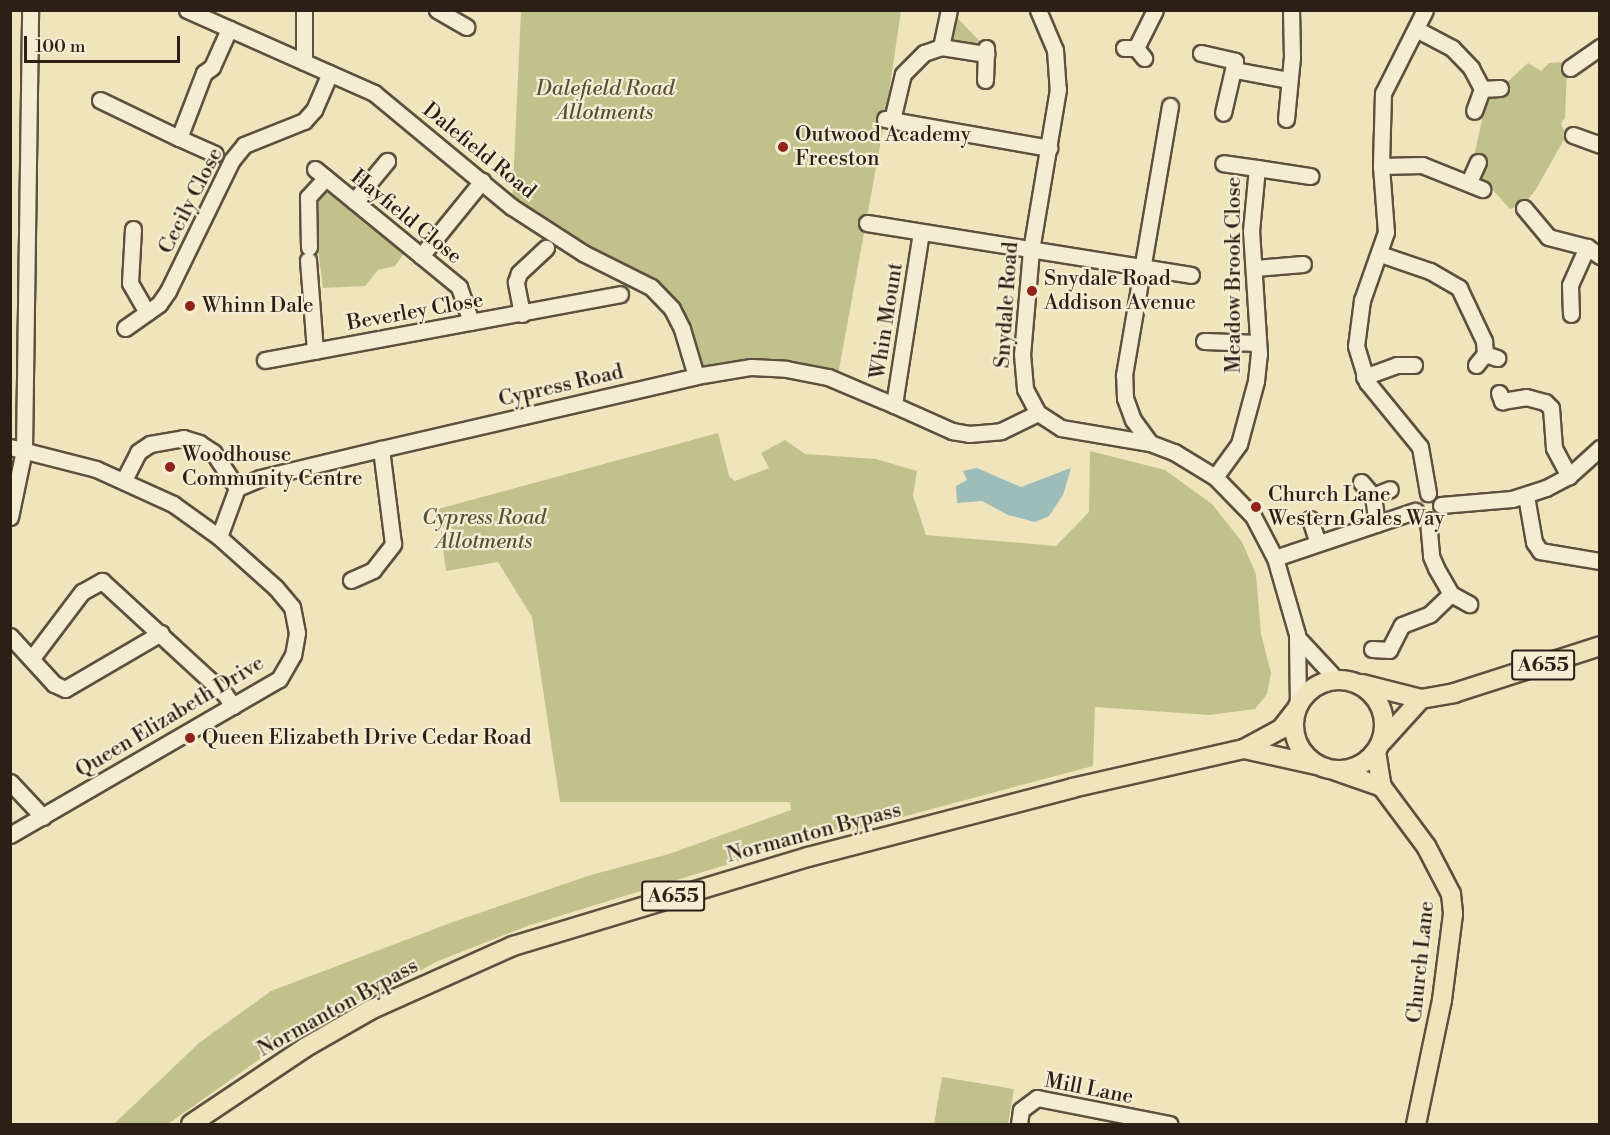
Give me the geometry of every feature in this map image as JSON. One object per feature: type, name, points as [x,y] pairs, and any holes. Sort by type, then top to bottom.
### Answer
[{"type":"main road","name":"A655","points":[[1342,680],[1421,699],[1454,693],[1599,646]]},
{"type":"main road","points":[[1378,747],[1382,709],[1368,689],[1342,680],[1313,687],[1297,707],[1296,740],[1325,767],[1382,787]]},
{"type":"main road","points":[[1325,767],[1360,765],[1421,699]]},
{"type":"main road","name":"Normanton Bypass","points":[[192,1125],[306,1047],[372,1009],[513,946],[808,857],[1093,783],[1244,749],[1281,729],[1297,707]]},
{"type":"main road","name":"Church Lane","points":[[1378,747],[1382,787],[1444,878],[1453,914],[1432,1054],[1416,1125]]},
{"type":"main road","name":"Normanton Bypass","points":[[1244,749],[1325,767]]},
{"type":"street","points":[[10,517],[17,449],[30,10]]},
{"type":"street","name":"Dalefield Road","points":[[187,10],[374,93],[482,182],[566,243],[651,287],[672,309],[682,330],[696,376]]},
{"type":"street","points":[[304,10],[304,62]]},
{"type":"street","points":[[437,10],[466,27]]},
{"type":"street","points":[[941,47],[949,10]]},
{"type":"street","name":"Snydale Road","points":[[1038,10],[1055,50],[1058,70],[1049,148],[1031,250],[1022,367],[1025,389],[1038,413]]},
{"type":"street","points":[[1134,51],[1155,10]]},
{"type":"street","points":[[1286,119],[1291,10]]},
{"type":"street","points":[[1425,10],[1389,76],[1383,93],[1381,166],[1387,211],[1380,254],[1357,325],[1357,353],[1364,377],[1420,447],[1428,475],[1428,493]]},
{"type":"street","points":[[179,138],[204,73],[212,68],[229,29]]},
{"type":"street","points":[[1416,29],[1463,56],[1482,89],[1474,111]]},
{"type":"street","points":[[986,80],[986,51],[941,47],[924,53],[903,74],[889,120],[1049,148]]},
{"type":"street","points":[[1570,68],[1596,49],[1599,65]]},
{"type":"street","points":[[1201,53],[1235,61],[1235,70],[1223,113]]},
{"type":"street","points":[[1235,70],[1289,80]]},
{"type":"street","name":"Cecily Close","points":[[125,328],[147,313],[168,291],[232,160],[244,146],[304,121],[314,110],[330,73]]},
{"type":"street","points":[[1482,89],[1500,88]]},
{"type":"street","points":[[100,100],[215,154]]},
{"type":"street","points":[[1150,443],[1133,420],[1125,398],[1124,375],[1170,106]]},
{"type":"street","points":[[1573,135],[1593,148]]},
{"type":"street","points":[[1381,166],[1422,165],[1475,186],[1478,162]]},
{"type":"street","name":"Meadow Brook Close","points":[[1215,477],[1239,444],[1256,381],[1258,343],[1251,217],[1257,168],[1223,163]]},
{"type":"street","points":[[354,201],[380,165]]},
{"type":"street","points":[[1257,168],[1310,176]]},
{"type":"street","name":"Hayfield Close","points":[[315,351],[308,254],[308,197],[320,173],[459,287],[471,322]]},
{"type":"street","points":[[421,256],[482,182]]},
{"type":"street","points":[[1530,208],[1548,237],[1593,251],[1570,285],[1571,314]]},
{"type":"street","points":[[867,224],[1191,275]]},
{"type":"street","name":"Cecily Close","points":[[133,229],[130,283],[147,313]]},
{"type":"street","name":"Whin Mount","points":[[921,232],[894,405],[952,431],[969,434],[1001,431],[1038,413]]},
{"type":"street","points":[[522,314],[516,282],[519,273],[546,248]]},
{"type":"street","points":[[1380,254],[1464,283],[1484,341],[1486,359]]},
{"type":"street","points":[[1255,268],[1303,264]]},
{"type":"street","name":"Beverley Close","points":[[265,360],[621,294]]},
{"type":"street","points":[[1204,341],[1258,343]]},
{"type":"street","points":[[1364,377],[1397,365],[1417,363]]},
{"type":"street","name":"Cypress Road","points":[[237,488],[260,478],[381,449],[696,376],[751,368],[786,369],[837,380],[894,405]]},
{"type":"street","points":[[1501,403],[1526,397],[1545,402],[1551,408],[1554,448],[1569,476]]},
{"type":"street","points":[[1038,413],[1061,428],[1150,443],[1174,452],[1215,477],[1253,516],[1275,558],[1297,637],[1297,707]]},
{"type":"street","points":[[124,480],[138,453],[150,444],[183,438],[213,452],[237,488],[219,537]]},
{"type":"street","points":[[1441,505],[1526,496],[1569,476],[1599,448]]},
{"type":"street","name":"Queen Elizabeth Drive","points":[[10,835],[279,679],[293,655],[297,633],[292,607],[285,598],[219,537],[173,504],[124,480],[17,449]]},
{"type":"street","points":[[351,580],[373,570],[393,544],[381,449]]},
{"type":"street","points":[[1361,483],[1373,496],[1377,524]]},
{"type":"street","points":[[1373,496],[1390,489]]},
{"type":"street","points":[[1275,558],[1377,524],[1422,515],[1438,515],[1441,505],[1437,496],[1428,493]]},
{"type":"street","points":[[1428,493],[1415,501],[1422,515],[1431,556],[1451,594],[1469,604]]},
{"type":"street","points":[[1526,496],[1535,547],[1545,555],[1572,555],[1595,566]]},
{"type":"street","points":[[1309,516],[1318,543]]},
{"type":"street","points":[[32,658],[82,592],[95,582],[109,585],[161,633],[233,706]]},
{"type":"street","points":[[1372,649],[1389,650],[1402,625],[1430,614],[1451,594]]},
{"type":"street","points":[[10,636],[54,684],[65,689],[161,633]]},
{"type":"street","points":[[1297,637],[1342,680]]},
{"type":"street","points":[[10,782],[43,817]]},
{"type":"street","name":"Mill Lane","points":[[1019,1125],[1021,1110],[1037,1098],[1169,1125]]},
{"type":"green space","name":"Dalefield Road Allotments","points":[[521,11],[901,11],[885,119],[837,380],[786,369],[696,376],[672,309],[512,207]]},
{"type":"green space","points":[[951,11],[986,48],[941,47]]},
{"type":"green space","points":[[1562,62],[1567,68],[1565,118],[1561,123],[1566,136],[1535,191],[1524,204],[1510,209],[1481,177],[1486,163],[1474,156],[1486,102],[1528,63],[1541,71],[1549,63]]},
{"type":"green space","points":[[323,193],[333,193],[405,252],[395,266],[378,270],[365,286],[323,288],[313,210]]},
{"type":"green space","name":"Cypress Road Allotments","points":[[718,433],[729,476],[735,481],[769,468],[761,453],[785,440],[805,454],[876,459],[917,471],[913,496],[926,535],[1056,546],[1089,512],[1090,451],[1165,470],[1212,504],[1242,542],[1256,574],[1261,634],[1271,673],[1267,694],[1255,709],[1210,715],[1095,707],[1093,766],[755,856],[530,925],[438,961],[341,1012],[267,1054],[168,1124],[114,1124],[199,1043],[271,991],[453,922],[591,875],[669,854],[791,810],[790,802],[560,802],[532,617],[498,562],[446,571],[438,509]]},
{"type":"green space","points":[[942,1077],[1014,1089],[1008,1124],[934,1124]]},
{"type":"water","points":[[977,468],[1021,487],[1071,468],[1063,495],[1049,516],[1035,522],[1008,515],[982,501],[957,503],[956,486],[967,480],[963,471]]},
{"type":"place","name":"Outwood Academy Freeston","points":[[783,147]]},
{"type":"place","name":"Snydale Road Addison Avenue","points":[[1032,291]]},
{"type":"place","name":"Whinn Dale","points":[[190,306]]},
{"type":"place","name":"Woodhouse Community Centre","points":[[170,467]]},
{"type":"place","name":"Church Lane Western Gales Way","points":[[1256,507]]},
{"type":"place","name":"Queen Elizabeth Drive Cedar Road","points":[[190,738]]}]
